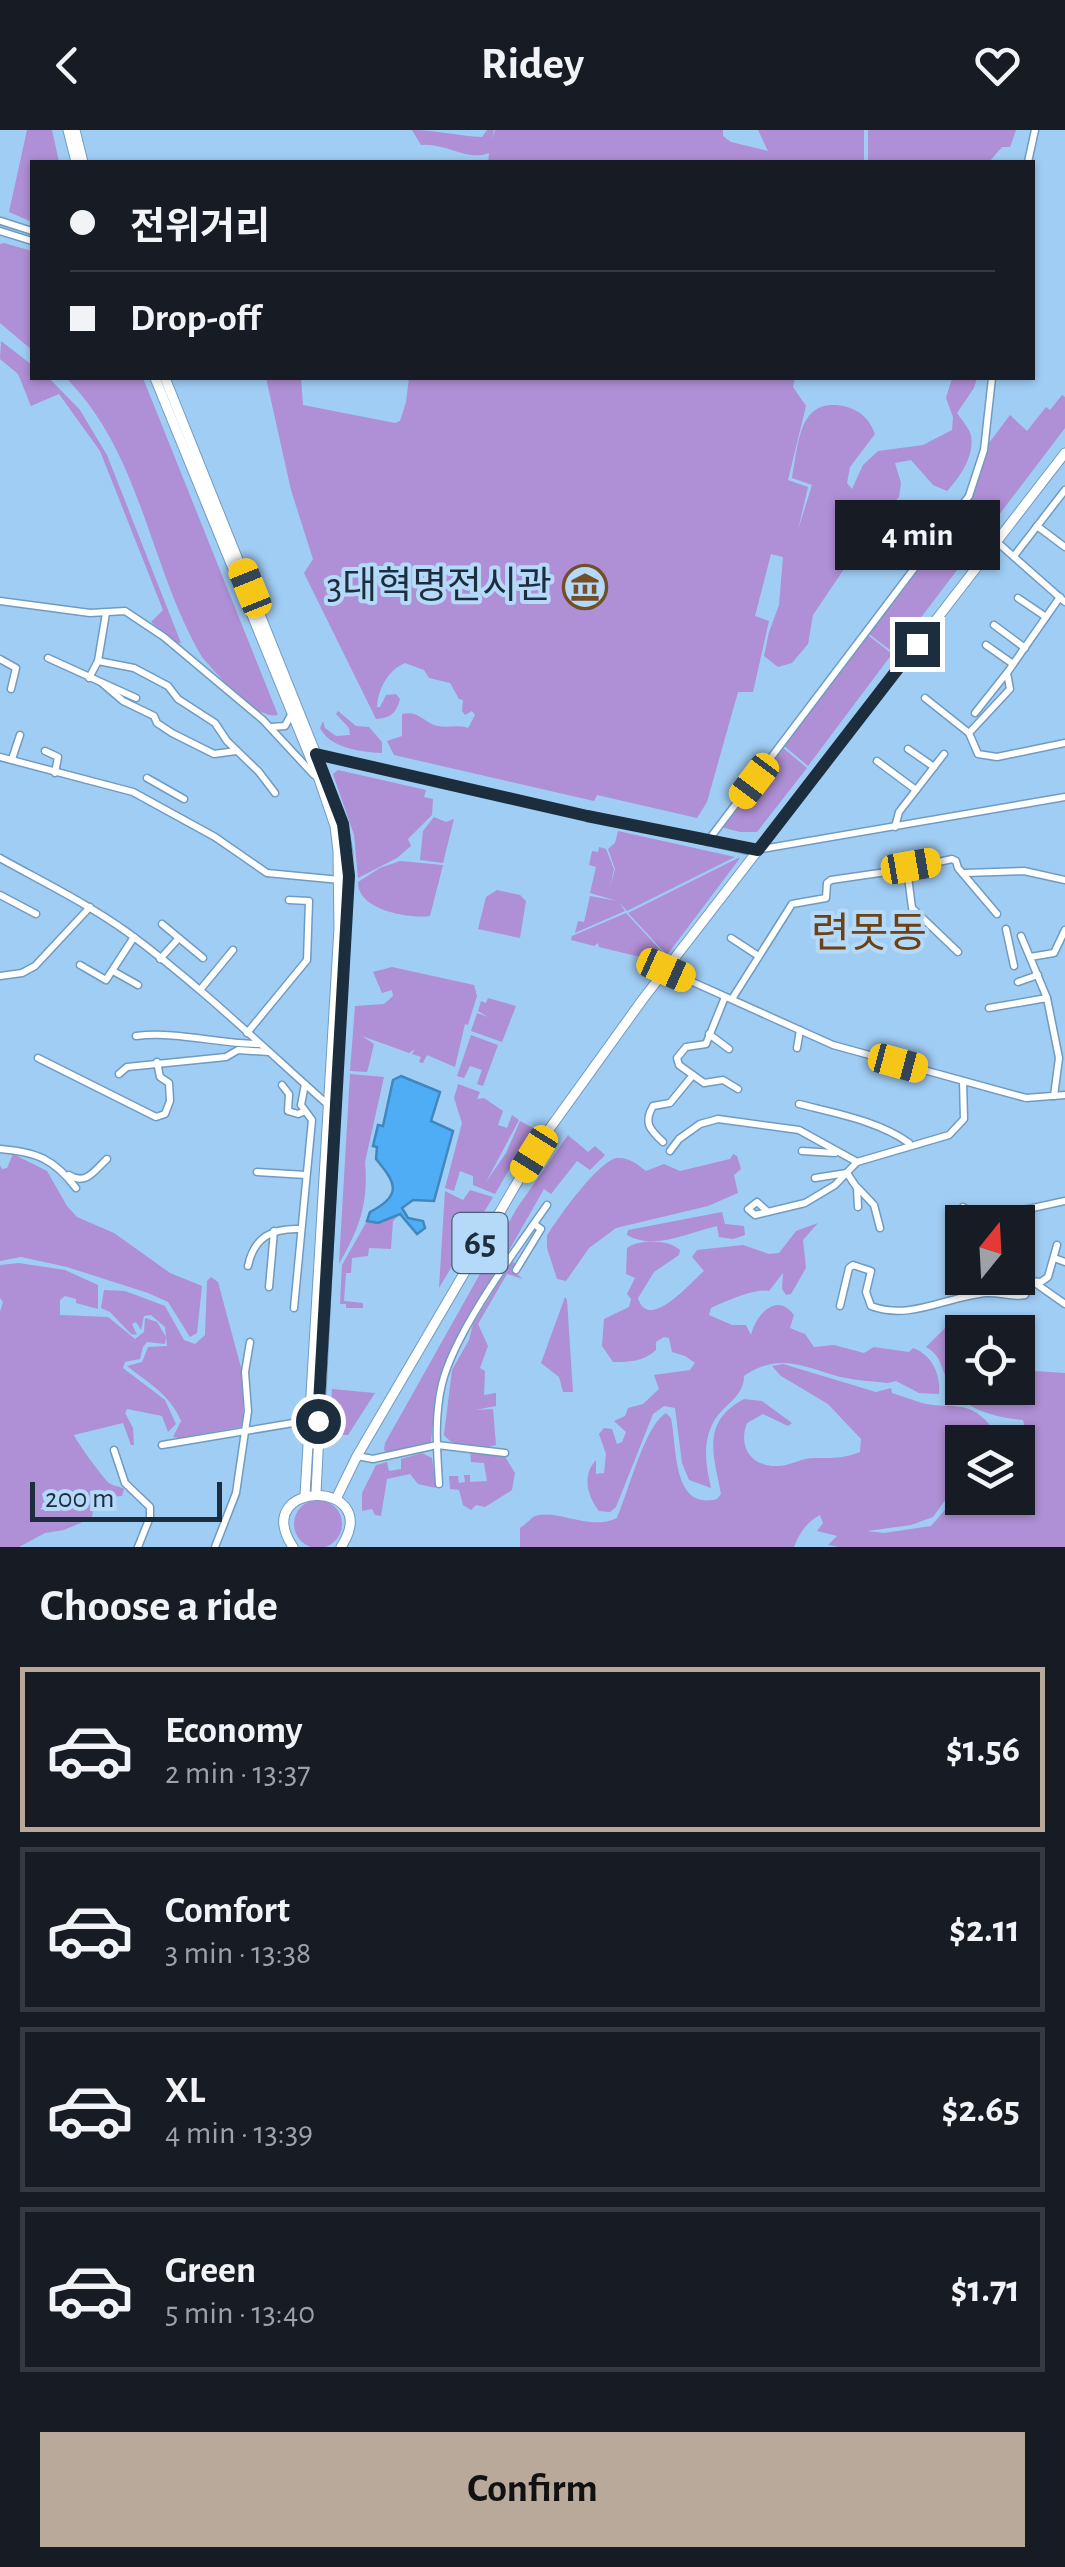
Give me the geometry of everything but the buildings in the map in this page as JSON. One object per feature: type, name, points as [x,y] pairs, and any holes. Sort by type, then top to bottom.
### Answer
[{"type":"main road","points":[[72,130],[80,160]]},
{"type":"main road","points":[[156,380],[334,826],[341,880],[311,1420],[311,1494]]},
{"type":"main road","points":[[166,380],[343,824],[349,876],[311,1494]]},
{"type":"main road","name":"65","points":[[336,1500],[357,1456],[545,1135],[666,970],[1065,452]]},
{"type":"main road","points":[[293,1547],[286,1535],[286,1516],[290,1507],[311,1494],[336,1500],[348,1517],[347,1538],[341,1547]]},
{"type":"street","points":[[1028,160],[1034,130]]},
{"type":"street","points":[[1,221],[30,230]]},
{"type":"street","points":[[0,232],[30,240]]},
{"type":"street","points":[[707,842],[962,507],[981,462],[992,380]]},
{"type":"street","points":[[1013,556],[1065,490]]},
{"type":"street","points":[[1037,526],[1065,547]]},
{"type":"street","points":[[975,713],[1062,599],[996,542]]},
{"type":"street","points":[[1018,598],[1046,617]]},
{"type":"street","points":[[0,602],[106,613],[125,610],[270,727],[318,780]]},
{"type":"street","points":[[90,678],[98,661],[106,613]]},
{"type":"street","points":[[994,625],[1024,648]]},
{"type":"street","points":[[986,645],[1013,664]]},
{"type":"street","points":[[48,658],[136,698]]},
{"type":"street","points":[[0,659],[16,668],[11,689]]},
{"type":"street","points":[[98,661],[134,668],[168,686],[178,699],[215,724],[276,793]]},
{"type":"street","points":[[970,733],[1010,689],[1007,673]]},
{"type":"street","points":[[102,683],[122,701],[154,716],[157,723],[172,733],[214,754],[236,751]]},
{"type":"street","points":[[924,698],[970,733],[978,754],[997,757],[1065,743]]},
{"type":"street","points":[[270,727],[285,726],[292,714]]},
{"type":"street","points":[[12,759],[20,735]]},
{"type":"street","points":[[908,749],[934,768]]},
{"type":"street","points":[[45,751],[58,757],[55,773]]},
{"type":"street","points":[[316,754],[707,842],[758,850],[1065,798]]},
{"type":"street","points":[[895,828],[899,812],[944,754]]},
{"type":"street","points":[[0,757],[133,792],[215,836],[267,873],[341,880]]},
{"type":"street","points":[[877,761],[916,790]]},
{"type":"street","points":[[147,778],[184,799]]},
{"type":"street","points":[[162,807],[171,792]]},
{"type":"street","points":[[738,1089],[724,1080],[704,1083],[679,1065],[678,1058],[686,1047],[706,1044],[728,998],[792,904],[826,898],[831,880],[952,859],[997,914]]},
{"type":"street","points":[[0,860],[90,907],[134,937],[328,1104]]},
{"type":"street","points":[[907,869],[912,908],[958,952]]},
{"type":"street","points":[[965,874],[1024,870],[1065,880]]},
{"type":"street","points":[[0,895],[36,914]]},
{"type":"street","points":[[247,1033],[307,960],[309,901],[290,900]]},
{"type":"street","points":[[0,976],[22,973],[35,966],[90,907]]},
{"type":"street","points":[[162,924],[203,958]]},
{"type":"street","points":[[1006,929],[1014,966]]},
{"type":"street","points":[[1054,953],[1065,930]]},
{"type":"street","points":[[80,964],[106,980],[134,937]]},
{"type":"street","points":[[731,938],[757,956]]},
{"type":"street","points":[[1008,942],[1022,938],[1047,998],[1059,1058],[1054,1096]]},
{"type":"street","points":[[160,958],[178,939]]},
{"type":"street","points":[[200,990],[233,950]]},
{"type":"street","points":[[1030,957],[1065,951]]},
{"type":"street","points":[[113,970],[138,985]]},
{"type":"street","points":[[666,970],[833,1045],[1026,1098],[1065,1095]]},
{"type":"street","points":[[1018,982],[1038,975]]},
{"type":"street","points":[[989,1008],[1047,998]]},
{"type":"street","points":[[797,1048],[800,1030]]},
{"type":"street","points":[[136,1036],[165,1032],[261,1044]]},
{"type":"street","points":[[710,1034],[728,1049]]},
{"type":"street","points":[[119,1074],[127,1067],[157,1062],[226,1058],[238,1050],[270,1052]]},
{"type":"street","points":[[38,1058],[156,1117],[166,1114],[172,1091],[160,1077],[157,1062]]},
{"type":"street","points":[[663,1142],[649,1129],[647,1116],[653,1106],[670,1103],[693,1075]]},
{"type":"street","points":[[768,1211],[805,1203],[835,1185],[857,1162],[949,1135],[958,1128],[966,1108],[963,1081]]},
{"type":"street","points":[[294,1308],[312,1120],[301,1105],[304,1084]]},
{"type":"street","points":[[282,1085],[288,1094],[288,1111],[305,1111]]},
{"type":"street","points":[[799,1104],[881,1129],[910,1144]]},
{"type":"street","points":[[670,1152],[679,1139],[700,1124],[726,1120],[767,1131],[799,1130],[857,1162]]},
{"type":"street","points":[[715,1128],[726,1120]]},
{"type":"street","points":[[0,1149],[35,1154],[75,1179],[87,1178],[106,1159]]},
{"type":"street","points":[[802,1151],[841,1153]]},
{"type":"street","points":[[257,1172],[306,1175]]},
{"type":"street","points":[[816,1178],[847,1173]]},
{"type":"street","points":[[847,1173],[874,1205],[880,1228]]},
{"type":"street","points":[[68,1174],[76,1188]]},
{"type":"street","points":[[857,1188],[858,1206]]},
{"type":"street","points":[[1035,1208],[1065,1201]]},
{"type":"street","points":[[439,1484],[437,1446],[446,1371],[481,1305],[547,1204]]},
{"type":"street","points":[[516,1270],[541,1230],[534,1224]]},
{"type":"street","points":[[248,1266],[258,1242],[274,1230],[300,1229]]},
{"type":"street","points":[[269,1287],[274,1230]]},
{"type":"street","points":[[1035,1281],[1048,1277],[1057,1246]]},
{"type":"street","points":[[1054,1258],[1065,1262]]},
{"type":"street","points":[[840,1306],[853,1265],[871,1271],[866,1292],[871,1306],[880,1309],[916,1310],[978,1295]]},
{"type":"street","points":[[1035,1284],[1065,1304]]},
{"type":"street","points":[[215,1547],[234,1505],[246,1432],[245,1372],[250,1342]]},
{"type":"street","points":[[162,1445],[311,1420]]},
{"type":"street","points":[[357,1456],[374,1458],[437,1446],[505,1453]]},
{"type":"street","points":[[114,1450],[126,1484],[150,1507],[141,1546]]},
{"type":"shaded area","points":[[27,130],[52,130],[59,160],[30,160],[30,221],[9,212]]},
{"type":"shaded area","points":[[412,130],[482,137],[487,130],[494,130],[492,140],[495,130],[723,130],[723,136],[731,142],[768,151],[758,130],[864,130],[864,160],[488,160],[489,153],[473,155],[421,145]]},
{"type":"shaded area","points":[[868,130],[1016,130],[1010,147],[1002,147],[991,160],[868,160]]},
{"type":"shaded area","points":[[0,244],[30,250],[30,348],[0,323]]},
{"type":"shaded area","points":[[1,341],[30,363],[30,380],[51,380],[80,410],[107,455],[181,643],[151,622],[163,610],[100,451],[59,394],[31,406],[18,374],[0,359]]},
{"type":"shaded area","points":[[68,380],[144,380],[278,715],[269,715],[248,703],[202,657],[169,586],[128,476],[91,408]]},
{"type":"shaded area","name":"3대혁명전시관","points":[[266,380],[301,380],[303,405],[395,423],[400,421],[409,380],[795,380],[793,387],[806,406],[788,480],[808,487],[798,530],[812,485],[792,478],[800,437],[810,415],[831,405],[847,407],[870,424],[875,434],[850,467],[847,483],[852,489],[863,465],[878,451],[923,445],[952,430],[953,417],[946,398],[951,380],[976,380],[957,413],[969,430],[972,443],[956,480],[947,491],[933,485],[911,460],[895,463],[901,483],[899,497],[877,520],[813,615],[808,644],[792,663],[778,667],[764,656],[779,605],[783,557],[771,554],[755,616],[769,621],[753,692],[738,692],[707,802],[697,818],[597,795],[594,801],[394,755],[387,741],[402,736],[402,714],[415,715],[438,726],[468,728],[475,715],[472,711],[465,715],[463,700],[450,683],[429,678],[424,670],[405,663],[389,675],[378,700],[380,707],[386,695],[396,694],[400,699],[397,708],[389,716],[376,719],[304,573],[313,559],[291,490]]},
{"type":"shaded area","points":[[1062,395],[1065,428],[894,653],[869,634],[971,499],[989,443],[1010,415],[1027,431],[1046,407],[1050,410]]},
{"type":"shaded area","points":[[868,635],[892,654],[808,766],[783,745]]},
{"type":"shaded area","points":[[338,711],[356,726],[369,727],[382,742],[382,753],[347,748],[325,735],[320,728],[323,721],[325,728],[336,736],[350,735],[349,728],[336,714]]},
{"type":"shaded area","points":[[782,747],[807,768],[757,832],[721,827]]},
{"type":"shaded area","points":[[338,770],[426,790],[424,797],[433,799],[432,815],[408,839],[411,846],[397,858],[358,878],[354,835],[333,774]]},
{"type":"shaded area","points":[[434,817],[446,822],[454,819],[443,863],[420,860],[423,831]]},
{"type":"shaded area","points":[[618,831],[735,857],[627,911],[619,902],[625,911],[575,933],[578,921],[584,922],[590,896],[617,901],[590,893],[596,867],[589,865],[592,851],[606,849],[614,869],[610,887],[615,869],[608,849],[615,843]]},
{"type":"shaded area","points":[[738,858],[667,955],[628,913]]},
{"type":"shaded area","points":[[400,861],[443,865],[430,916],[386,911],[360,892],[358,882]]},
{"type":"shaded area","points":[[497,890],[520,895],[526,901],[520,938],[478,929],[486,897]]},
{"type":"shaded area","points":[[626,913],[666,956],[661,962],[599,947],[598,943],[594,946],[571,940],[572,936]]},
{"type":"shaded area","points":[[392,967],[474,985],[477,996],[468,1025],[465,1024],[455,1067],[427,1055],[423,1063],[419,1062],[421,1057],[412,1054],[415,1049],[409,1053],[362,1036],[374,1044],[367,1072],[350,1071],[355,1006],[384,1004],[393,996],[392,990],[382,993],[373,972]]},
{"type":"shaded area","points":[[488,998],[516,1006],[502,1042],[471,1031],[477,1013],[488,1017],[478,1011],[481,1001],[486,1003]]},
{"type":"shaded area","points":[[471,1035],[498,1045],[483,1086],[477,1084],[482,1070],[470,1066],[464,1078],[457,1076]]},
{"type":"shaded area","points":[[350,1074],[384,1077],[365,1162],[361,1215],[339,1264]]},
{"type":"shaded area","points":[[458,1084],[480,1092],[477,1099],[484,1098],[503,1111],[498,1125],[507,1128],[512,1115],[519,1120],[486,1182],[506,1153],[520,1121],[533,1128],[495,1194],[473,1185],[473,1176],[460,1171],[454,1191],[445,1188],[462,1123],[454,1098]]},
{"type":"shaded area","points":[[568,1135],[588,1152],[595,1146],[605,1155],[590,1170],[577,1161],[551,1194],[544,1189],[444,1365],[436,1391],[431,1442],[388,1453],[385,1443],[517,1208]]},
{"type":"shaded area","points":[[13,1154],[47,1171],[77,1217],[114,1233],[170,1273],[202,1286],[197,1333],[190,1337],[168,1302],[148,1293],[21,1257],[0,1261],[0,1165],[7,1168]]},
{"type":"shaded area","points":[[733,1154],[741,1169],[734,1175],[738,1193],[708,1206],[616,1228],[589,1248],[566,1281],[557,1279],[547,1236],[579,1191],[609,1161],[621,1158],[646,1171],[664,1164],[680,1171],[730,1159]]},
{"type":"shaded area","points":[[470,1190],[493,1197],[439,1288],[445,1191],[463,1200]]},
{"type":"shaded area","points":[[722,1212],[725,1224],[744,1226],[745,1235],[733,1239],[719,1237],[717,1226],[660,1241],[627,1235],[628,1230]]},
{"type":"shaded area","points":[[400,1214],[393,1221],[391,1249],[369,1248],[368,1256],[352,1258],[351,1273],[346,1273],[344,1301],[363,1303],[363,1308],[346,1308],[346,1304],[340,1304],[342,1265],[367,1221],[385,1221]]},
{"type":"shaded area","points":[[818,1223],[803,1240],[806,1268],[791,1294],[786,1295],[782,1289],[783,1273],[769,1291],[731,1299],[711,1308],[709,1315],[732,1325],[746,1325],[751,1335],[762,1314],[780,1305],[794,1315],[790,1328],[805,1334],[814,1347],[834,1345],[864,1353],[874,1347],[909,1352],[913,1348],[934,1366],[939,1394],[919,1393],[896,1381],[846,1378],[788,1363],[767,1365],[744,1376],[737,1396],[713,1423],[706,1447],[711,1488],[689,1480],[682,1463],[675,1408],[664,1406],[653,1414],[616,1507],[610,1512],[599,1511],[589,1492],[588,1479],[596,1460],[596,1474],[604,1473],[606,1454],[599,1434],[604,1428],[612,1429],[617,1444],[622,1442],[626,1432],[614,1421],[659,1389],[654,1375],[690,1370],[695,1363],[672,1352],[669,1338],[664,1337],[656,1342],[656,1350],[651,1354],[630,1361],[613,1362],[602,1346],[604,1319],[629,1307],[631,1299],[627,1294],[635,1278],[626,1274],[627,1248],[654,1242],[680,1250],[679,1255],[654,1272],[638,1298],[643,1307],[651,1310],[670,1302],[704,1271],[692,1257],[697,1250],[743,1245],[769,1254],[779,1253],[796,1231]]},
{"type":"shaded area","points":[[512,1261],[517,1265],[513,1271],[523,1279],[507,1274],[478,1324],[488,1346],[480,1368],[485,1371],[484,1395],[496,1393],[496,1406],[475,1410],[493,1409],[496,1445],[460,1445],[444,1435],[452,1370],[469,1340],[473,1324]]},
{"type":"shaded area","points":[[19,1263],[65,1270],[98,1285],[98,1309],[65,1296],[60,1300],[60,1315],[108,1317],[135,1339],[144,1332],[145,1318],[157,1322],[166,1337],[165,1344],[147,1342],[140,1359],[125,1362],[123,1368],[165,1400],[176,1424],[168,1432],[162,1416],[127,1409],[134,1445],[123,1423],[74,1435],[106,1480],[124,1489],[122,1496],[107,1497],[93,1509],[92,1518],[64,1530],[45,1533],[19,1547],[0,1547],[0,1265]]},
{"type":"shaded area","points":[[211,1277],[218,1282],[243,1375],[243,1422],[241,1427],[173,1437],[181,1421],[171,1403],[127,1366],[142,1362],[148,1347],[167,1346],[165,1327],[151,1315],[144,1316],[141,1330],[136,1322],[132,1324],[137,1335],[131,1334],[101,1308],[104,1290],[125,1291],[165,1306],[184,1340],[195,1344],[205,1335],[207,1281]]},
{"type":"shaded area","points":[[565,1297],[573,1392],[563,1392],[559,1377],[541,1363]]},
{"type":"shaded area","points":[[945,1328],[945,1375],[937,1357],[926,1347]]},
{"type":"shaded area","points":[[783,1364],[876,1392],[891,1388],[892,1393],[922,1403],[965,1408],[989,1424],[945,1425],[945,1500],[933,1517],[911,1525],[867,1531],[884,1533],[931,1526],[945,1510],[945,1515],[1035,1515],[1035,1425],[969,1405],[1035,1405],[1035,1371],[1065,1373],[1065,1547],[839,1547],[828,1545],[837,1536],[817,1531],[823,1523],[820,1515],[804,1528],[794,1547],[520,1547],[520,1528],[533,1517],[552,1515],[595,1522],[617,1518],[644,1445],[666,1413],[671,1418],[679,1474],[684,1486],[702,1500],[717,1499],[721,1494],[713,1441],[721,1418],[744,1399],[762,1401],[792,1423],[788,1426],[763,1414],[747,1423],[745,1447],[759,1463],[781,1466],[860,1452],[861,1439],[828,1404],[781,1376],[772,1366]]},
{"type":"shaded area","points":[[332,1389],[375,1393],[348,1435],[336,1435],[330,1429]]},
{"type":"shaded area","points":[[470,1449],[504,1455],[515,1473],[512,1490],[485,1507],[476,1505],[471,1510],[463,1505],[459,1490],[450,1489],[449,1476],[458,1476],[459,1483],[465,1482],[464,1475],[470,1475],[470,1482],[487,1481],[484,1463],[471,1462]]},
{"type":"shaded area","points":[[422,1453],[432,1458],[436,1488],[418,1484],[410,1474],[387,1479],[381,1516],[372,1509],[362,1511],[362,1493],[376,1465],[387,1462],[389,1471],[401,1469],[401,1459]]},
{"type":"shaded area","points":[[309,1502],[327,1502],[340,1515],[340,1533],[327,1546],[309,1546],[296,1533],[296,1515]]},
{"type":"water","points":[[401,1076],[440,1092],[431,1121],[453,1131],[434,1201],[413,1200],[402,1208],[408,1218],[423,1221],[425,1228],[417,1234],[400,1214],[378,1223],[367,1221],[370,1212],[392,1194],[392,1182],[376,1159],[377,1147],[373,1146],[378,1125],[383,1126],[393,1080]]},
{"type":"place","name":"3대혁명전시관","points":[[585,587]]},
{"type":"district","name":"련못동","points":[[869,934]]},
{"type":"route","points":[[318,1421],[349,876],[343,824],[316,754],[587,816],[758,850],[917,644]]}]
